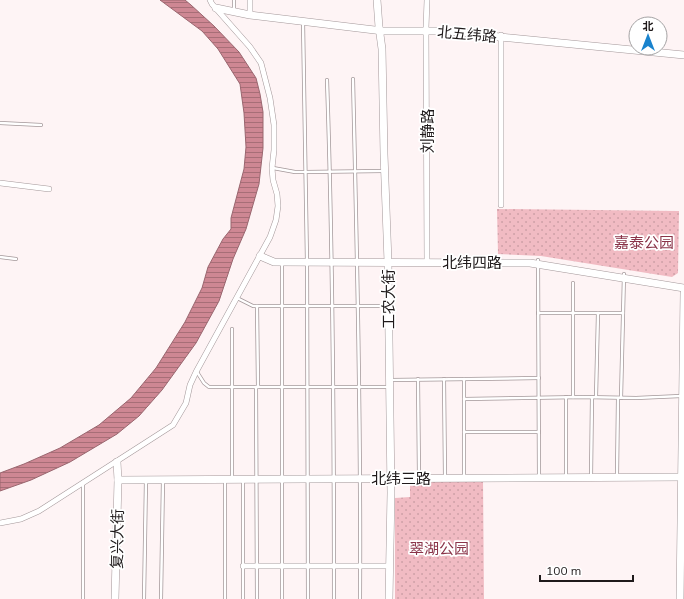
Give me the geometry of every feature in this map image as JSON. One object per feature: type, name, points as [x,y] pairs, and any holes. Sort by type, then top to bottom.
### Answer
[{"type":"street","points":[[0,523],[21,519],[39,511],[173,425],[186,403],[190,385],[196,372],[270,238],[276,220],[278,206],[272,168],[274,125],[270,98],[261,63],[250,47],[210,0]]},
{"type":"street","points":[[250,0],[250,15]]},
{"type":"street","name":"工农大街","points":[[377,0],[382,48],[385,171],[390,260]]},
{"type":"street","name":"刘静路","points":[[427,0],[427,260]]},
{"type":"street","name":"北五纬路","points":[[216,8],[250,15],[381,29],[454,29],[500,36],[684,54]]},
{"type":"street","name":"工农大街","points":[[381,29],[386,49],[390,260],[388,306],[390,478],[389,599]]},
{"type":"street","points":[[500,36],[501,205]]},
{"type":"street","name":"北五纬路","points":[[500,36],[628,46]]},
{"type":"street","name":"北五纬路","points":[[668,52],[684,54]]},
{"type":"street","points":[[0,183],[49,189]]},
{"type":"street","name":"北纬四路","points":[[260,256],[274,262],[357,262],[517,258],[624,276],[684,284]]},
{"type":"street","name":"北纬四路","points":[[624,276],[684,288]]},
{"type":"street","points":[[680,599],[684,293]]},
{"type":"street","name":"复兴大街","points":[[116,599],[117,462]]},
{"type":"street","name":"北纬三路","points":[[118,480],[682,477]]},
{"type":"street","points":[[243,566],[389,566]]},
{"type":"lane","points":[[234,0],[234,12]]},
{"type":"lane","points":[[303,21],[307,262],[308,599]]},
{"type":"lane","points":[[353,79],[358,306],[360,599]]},
{"type":"lane","points":[[327,80],[332,306],[334,599]]},
{"type":"lane","points":[[0,123],[41,125]]},
{"type":"lane","points":[[272,168],[295,172],[385,171]]},
{"type":"lane","points":[[0,257],[16,259]]},
{"type":"lane","points":[[282,262],[282,599]]},
{"type":"lane","points":[[538,262],[539,478]]},
{"type":"lane","points":[[617,477],[624,276]]},
{"type":"lane","points":[[573,283],[573,397]]},
{"type":"lane","points":[[237,298],[253,306],[388,306]]},
{"type":"lane","points":[[257,306],[257,599]]},
{"type":"lane","points":[[538,313],[623,313]]},
{"type":"lane","points":[[596,397],[598,313]]},
{"type":"lane","points":[[225,599],[232,387],[232,329]]},
{"type":"lane","points":[[196,372],[209,386],[232,387],[359,387],[418,379],[539,378]]},
{"type":"lane","points":[[418,379],[419,478]]},
{"type":"lane","points":[[444,379],[445,478]]},
{"type":"lane","points":[[464,379],[464,478]]},
{"type":"lane","points":[[464,399],[566,397],[636,398],[683,396]]},
{"type":"lane","points":[[566,397],[566,478]]},
{"type":"lane","points":[[591,478],[592,397]]},
{"type":"lane","points":[[464,432],[539,432]]},
{"type":"lane","points":[[243,479],[243,599]]},
{"type":"lane","points":[[144,599],[146,480]]},
{"type":"lane","points":[[161,599],[163,480]]},
{"type":"lane","points":[[83,483],[83,599]]},
{"type":"green space","name":"嘉泰公园","points":[[497,209],[679,211],[678,273],[672,277],[541,256],[498,254]]},
{"type":"green space","name":"翠湖公园","points":[[483,480],[484,599],[395,599],[395,498],[410,497],[410,481]]},
{"type":"shaded area","points":[[160,0],[185,0],[214,26],[239,52],[256,78],[263,112],[263,148],[259,184],[246,229],[233,259],[219,301],[196,343],[162,390],[139,416],[117,434],[70,462],[31,480],[0,491],[0,473],[60,448],[99,425],[131,398],[156,368],[185,322],[202,288],[208,267],[223,239],[231,229],[231,218],[244,169],[246,147],[244,113],[240,84],[218,49],[202,31]]}]
